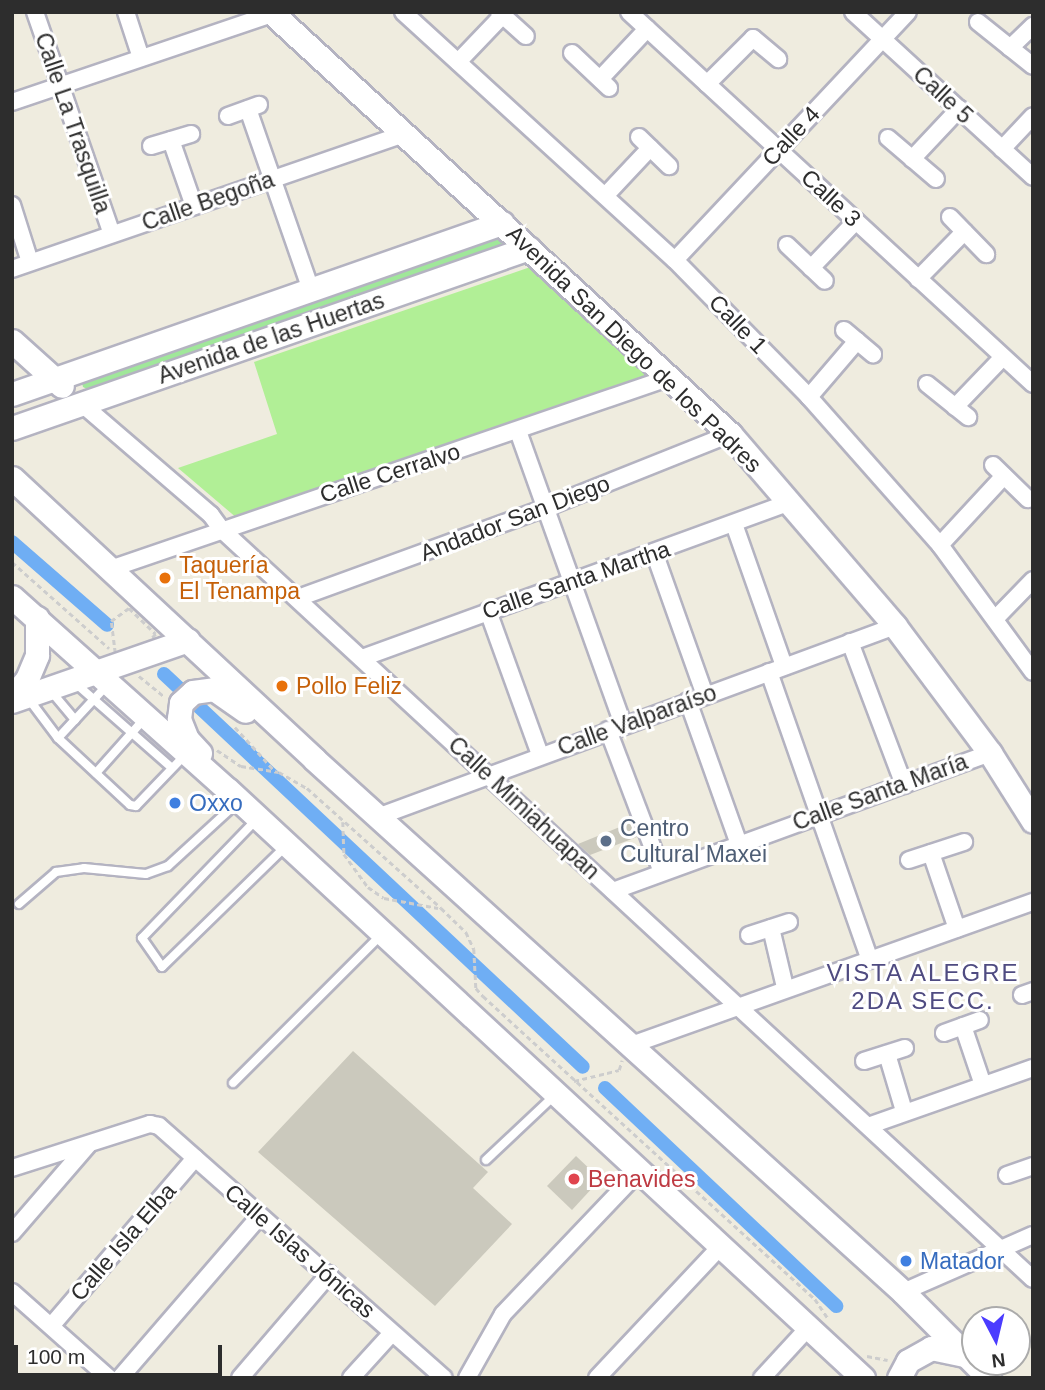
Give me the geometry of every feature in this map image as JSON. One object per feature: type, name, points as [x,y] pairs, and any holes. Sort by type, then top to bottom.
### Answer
[{"type":"main road","name":"Avenida San Diego de los Padres","points":[[272,13],[730,433],[895,626],[990,753],[1033,821]]},
{"type":"main road","name":"Avenida de las Huertas","points":[[12,394],[502,223]]},
{"type":"main road","name":"Avenida de las Huertas","points":[[12,428],[529,248]]},
{"type":"main road","name":"Calle Mimiahuapan","points":[[12,341],[82,404]]},
{"type":"main road","points":[[12,478],[314,759],[903,1292],[961,1351]]},
{"type":"main road","points":[[12,597],[37,618],[138,726],[178,761],[233,795]]},
{"type":"main road","points":[[17,698],[37,655],[37,618]]},
{"type":"main road","points":[[99,686],[125,662],[188,640]]},
{"type":"main road","points":[[17,698],[72,680],[99,686]]},
{"type":"main road","points":[[314,759],[214,689],[185,701],[181,730],[256,820],[381,936],[566,1095],[638,1172],[863,1378]]},
{"type":"main road","points":[[903,1369],[931,1348],[961,1353]]},
{"type":"street","name":"Calle La Trasquilla","points":[[34,12],[112,234]]},
{"type":"street","points":[[126,12],[141,58]]},
{"type":"street","name":"Calle 1","points":[[403,12],[675,260],[809,397],[940,545],[1033,672]]},
{"type":"street","name":"Calle 3","points":[[629,12],[1033,384]]},
{"type":"street","name":"Calle 5","points":[[853,12],[1033,177]]},
{"type":"street","name":"Calle 4","points":[[675,260],[908,12]]},
{"type":"street","points":[[12,102],[272,13]]},
{"type":"street","points":[[458,62],[501,14],[526,36]]},
{"type":"street","points":[[978,22],[1033,66]]},
{"type":"street","points":[[1010,48],[1033,26]]},
{"type":"street","points":[[572,53],[604,84],[647,29]]},
{"type":"street","points":[[707,84],[753,38],[778,59]]},
{"type":"street","points":[[228,116],[253,107],[272,179],[311,290]]},
{"type":"street","points":[[912,159],[959,109]]},
{"type":"street","points":[[1002,149],[1033,116]]},
{"type":"street","points":[[151,146],[191,134]]},
{"type":"street","name":"Calle Begoña","points":[[12,269],[404,134]]},
{"type":"street","points":[[888,138],[936,179]]},
{"type":"street","points":[[171,140],[194,206]]},
{"type":"street","points":[[606,196],[644,142],[669,166]]},
{"type":"street","points":[[16,200],[30,262]]},
{"type":"street","points":[[950,217],[986,254]]},
{"type":"street","points":[[811,268],[856,221]]},
{"type":"street","points":[[918,279],[964,232]]},
{"type":"street","points":[[787,245],[825,281]]},
{"type":"street","points":[[844,330],[873,354]]},
{"type":"street","points":[[809,397],[857,341]]},
{"type":"street","points":[[955,407],[1003,357]]},
{"type":"street","name":"Calle Cerralvo","points":[[110,569],[671,377]]},
{"type":"street","points":[[926,384],[968,417]]},
{"type":"street","name":"Calle Mimiahuapan","points":[[82,404],[211,515],[220,530],[298,598],[1033,1279]]},
{"type":"street","points":[[518,431],[571,580],[662,872]]},
{"type":"street","name":"Andador San Diego","points":[[298,598],[545,508],[730,433]]},
{"type":"street","points":[[940,545],[999,470],[1028,499]]},
{"type":"street","name":"Calle Santa Martha","points":[[362,657],[791,502]]},
{"type":"street","points":[[734,524],[818,813],[869,958]]},
{"type":"street","points":[[654,552],[705,695]]},
{"type":"street","points":[[996,618],[1033,580]]},
{"type":"street","points":[[488,611],[540,755]]},
{"type":"street","name":"Calle Valparaíso","points":[[380,816],[895,626]]},
{"type":"street","points":[[850,642],[904,785]]},
{"type":"street","points":[[688,701],[739,844]]},
{"type":"street","name":"Calle Santa María","points":[[613,891],[818,813],[990,753]]},
{"type":"street","points":[[909,860],[964,842]]},
{"type":"street","points":[[931,853],[957,929]]},
{"type":"street","points":[[629,1043],[742,1008],[785,987],[1033,902]]},
{"type":"street","points":[[749,935],[789,922]]},
{"type":"street","points":[[771,928],[785,987]]},
{"type":"street","points":[[944,1033],[980,1020]]},
{"type":"street","points":[[963,1026],[983,1085]]},
{"type":"street","points":[[864,1061],[905,1048]]},
{"type":"street","points":[[887,1054],[904,1111]]},
{"type":"street","points":[[868,1126],[904,1111],[1033,1068]]},
{"type":"street","name":"Calle Islas Jónicas","points":[[90,1143],[155,1124],[330,1274],[444,1378]]},
{"type":"street","points":[[12,1168],[90,1143]]},
{"type":"street","points":[[12,1233],[90,1143]]},
{"type":"street","name":"Calle Isla Elba","points":[[52,1325],[195,1158]]},
{"type":"street","points":[[1007,1175],[1033,1166]]},
{"type":"street","points":[[467,1378],[503,1314],[638,1172]]},
{"type":"street","points":[[120,1378],[260,1216]]},
{"type":"street","points":[[903,1292],[1033,1235]]},
{"type":"street","points":[[597,1378],[720,1247]]},
{"type":"street","points":[[240,1378],[330,1274]]},
{"type":"street","points":[[12,1292],[109,1378]]},
{"type":"street","points":[[762,1378],[808,1328]]},
{"type":"street","points":[[351,1378],[392,1333]]},
{"type":"lane","points":[[58,738],[75,720],[99,686]]},
{"type":"lane","points":[[48,688],[75,720]]},
{"type":"lane","points":[[17,698],[96,773],[136,806],[178,761]]},
{"type":"lane","points":[[96,773],[138,726]]},
{"type":"lane","points":[[19,904],[56,872],[84,868],[146,874],[168,866],[233,795]]},
{"type":"lane","points":[[256,820],[142,938],[162,967],[285,847]]},
{"type":"lane","points":[[233,1083],[381,936]]},
{"type":"lane","points":[[485,1160],[566,1095]]},
{"type":"path","points":[[12,562],[125,662],[185,701]]},
{"type":"path","points":[[111,635],[111,621],[129,608],[138,617]]},
{"type":"path","points":[[233,725],[272,770],[307,788],[466,932],[475,957],[475,976],[483,996],[815,1299],[832,1326]]},
{"type":"path","points":[[213,747],[241,766],[272,770]]},
{"type":"path","points":[[343,822],[344,854],[368,887],[397,900],[441,908]]},
{"type":"path","points":[[566,1095],[574,1081],[619,1070],[629,1043]]},
{"type":"path","points":[[857,1353],[903,1369]]},
{"type":"green space","points":[[494,231],[514,247],[93,392],[83,387],[81,379]]},
{"type":"green space","points":[[539,264],[661,376],[238,519],[178,468],[277,434],[254,362]]},
{"type":"building","name":"Centro Cultural Maxei","points":[[632,822],[637,837],[590,855],[578,844]]},
{"type":"building","points":[[353,1051],[488,1172],[473,1188],[512,1224],[435,1306],[258,1152]]},
{"type":"building","name":"Benavides","points":[[576,1156],[594,1173],[595,1185],[572,1210],[547,1186]]},
{"type":"waterway","points":[[12,542],[107,625]]},
{"type":"waterway","points":[[164,674],[583,1067]]},
{"type":"waterway","points":[[605,1088],[836,1306]]},
{"type":"place","name":"Taquería El Tenampa","points":[[165,578]]},
{"type":"place","name":"Pollo Feliz","points":[[282,686]]},
{"type":"place","name":"Oxxo","points":[[175,803]]},
{"type":"place","name":"Centro Cultural Maxei","points":[[606,841]]},
{"type":"place","name":"Benavides","points":[[574,1179]]},
{"type":"place","name":"Matador","points":[[906,1261]]},
{"type":"district","name":"VISTA ALEGRE 2DA SECC.","points":[[923,987]]}]
